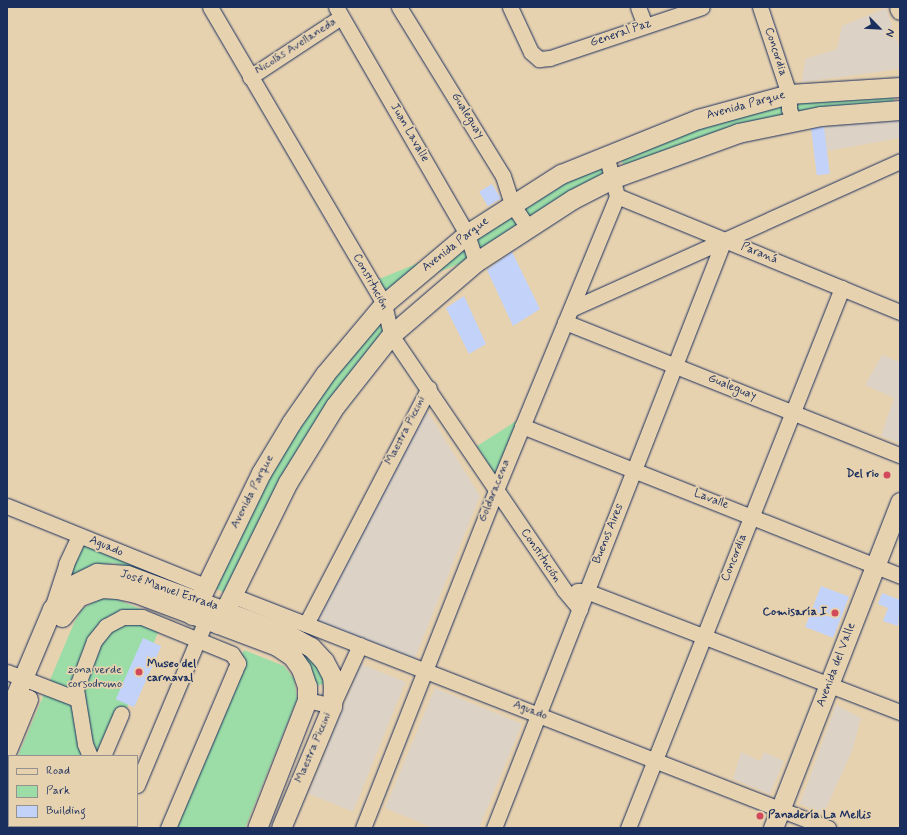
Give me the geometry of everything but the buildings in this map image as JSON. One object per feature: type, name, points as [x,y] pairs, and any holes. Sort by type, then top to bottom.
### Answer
[{"type":"main road","name":"Avenida Parque","points":[[211,607],[261,472],[291,423],[325,374],[384,304],[467,234],[561,174],[698,119],[789,94],[900,87]]},
{"type":"main road","name":"Avenida Parque","points":[[211,607],[308,446],[334,406],[391,335],[476,262],[573,199],[615,187],[738,133],[793,120],[821,116],[900,110]]},
{"type":"main road","name":"Avenida del Valle","points":[[773,828],[900,502]]},
{"type":"main road","name":"José Manuel Estrada","points":[[7,716],[52,609],[70,586],[87,576],[111,572],[127,575],[211,607]]},
{"type":"main road","points":[[22,678],[63,615],[78,598],[92,591],[117,589],[211,607]]},
{"type":"main road","name":"Maestra Piccini","points":[[211,607],[292,656],[303,675],[307,686],[307,700],[256,828]]},
{"type":"main road","name":"Maestra Piccini","points":[[211,607],[289,635],[311,647],[324,661],[332,676],[332,706],[281,828]]},
{"type":"main road","name":"José Manuel Estrada","points":[[7,750],[22,678]]},
{"type":"street","name":"Constitución","points":[[210,7],[384,304],[391,335],[429,388],[564,590],[580,609]]},
{"type":"street","name":"Gualeguay","points":[[399,7],[503,176],[512,204],[528,228]]},
{"type":"street","name":"General Paz","points":[[510,7],[531,52],[539,59],[550,58],[702,7]]},
{"type":"street","points":[[638,7],[646,25]]},
{"type":"street","name":"Concordia","points":[[760,7],[789,94],[789,109],[793,120]]},
{"type":"street","name":"Nicolás Avellaneda","points":[[250,77],[338,12]]},
{"type":"street","name":"Juan Lavalle","points":[[338,12],[467,234],[476,262]]},
{"type":"street","points":[[606,155],[615,187]]},
{"type":"street","points":[[568,315],[724,240],[900,161]]},
{"type":"street","name":"Paraná","points":[[615,187],[724,240],[900,312]]},
{"type":"street","name":"Goldaracena","points":[[363,828],[496,490],[568,315],[615,187]]},
{"type":"street","name":"Buenos Aires","points":[[498,827],[538,715],[724,240]]},
{"type":"street","name":"Concordia","points":[[628,828],[842,288]]},
{"type":"street","name":"Gualeguay","points":[[568,315],[675,366],[900,455]]},
{"type":"street","name":"Maestra Piccini","points":[[306,624],[429,388]]},
{"type":"street","name":"Lavalle","points":[[522,426],[900,576]]},
{"type":"street","name":"Aguado","points":[[7,506],[79,536],[211,607],[306,624],[828,828]]},
{"type":"street","points":[[52,609],[66,564],[79,536]]},
{"type":"street","name":"Constitución","points":[[564,590],[586,591],[900,712]]},
{"type":"street","points":[[138,783],[211,607]]},
{"type":"street","points":[[90,755],[77,699],[79,679],[99,632],[115,621],[133,616],[142,617],[232,654],[238,663],[174,824]]},
{"type":"street","points":[[307,700],[332,706],[360,645]]},
{"type":"street","points":[[22,678],[77,699]]},
{"type":"street","points":[[103,755],[121,714]]},
{"type":"shaded area","points":[[886,8],[900,50],[900,69],[802,82],[805,59],[837,49],[842,26]]},
{"type":"shaded area","points":[[900,121],[900,138],[827,151],[824,127]]},
{"type":"shaded area","points":[[882,355],[900,362],[900,443],[881,436],[894,398],[865,385]]},
{"type":"shaded area","points":[[426,409],[480,496],[415,658],[316,622]]},
{"type":"shaded area","points":[[361,664],[406,682],[353,812],[309,794]]},
{"type":"shaded area","points":[[435,688],[522,724],[479,828],[433,828],[385,808]]},
{"type":"shaded area","points":[[836,705],[861,718],[852,751],[824,813],[800,804]]},
{"type":"shaded area","points":[[741,752],[760,761],[764,752],[784,761],[770,794],[733,779]]},
{"type":"green space","points":[[893,91],[894,105],[796,116],[791,100]]},
{"type":"green space","points":[[781,104],[785,117],[624,167],[620,156],[730,117]]},
{"type":"green space","points":[[603,163],[607,176],[530,220],[519,205]]},
{"type":"green space","points":[[510,211],[519,225],[482,253],[471,237]]},
{"type":"green space","points":[[463,245],[469,260],[382,295],[376,280]]},
{"type":"green space","points":[[379,323],[387,334],[226,593],[211,587],[265,474],[316,397]]},
{"type":"green space","points":[[518,420],[495,474],[477,446]]},
{"type":"green space","points":[[83,543],[181,583],[114,563],[94,565],[69,576]]},
{"type":"green space","name":"zona verde corsodromo","points":[[113,598],[164,618],[107,755],[18,755],[74,623],[82,609],[99,599]]},
{"type":"green space","points":[[234,618],[308,652],[327,683],[315,686]]},
{"type":"green space","points":[[244,650],[284,666],[294,679],[297,699],[245,828],[167,828]]},
{"type":"green space","points":[[8,802],[8,827],[77,827],[77,828],[7,828]]},
{"type":"place","name":"Del rio","points":[[887,475]]},
{"type":"place","name":"Comisaría I","points":[[835,613]]},
{"type":"place","name":"Museo del carnaval","points":[[139,672]]},
{"type":"place","name":"Panadería La Mellis","points":[[760,816]]}]
